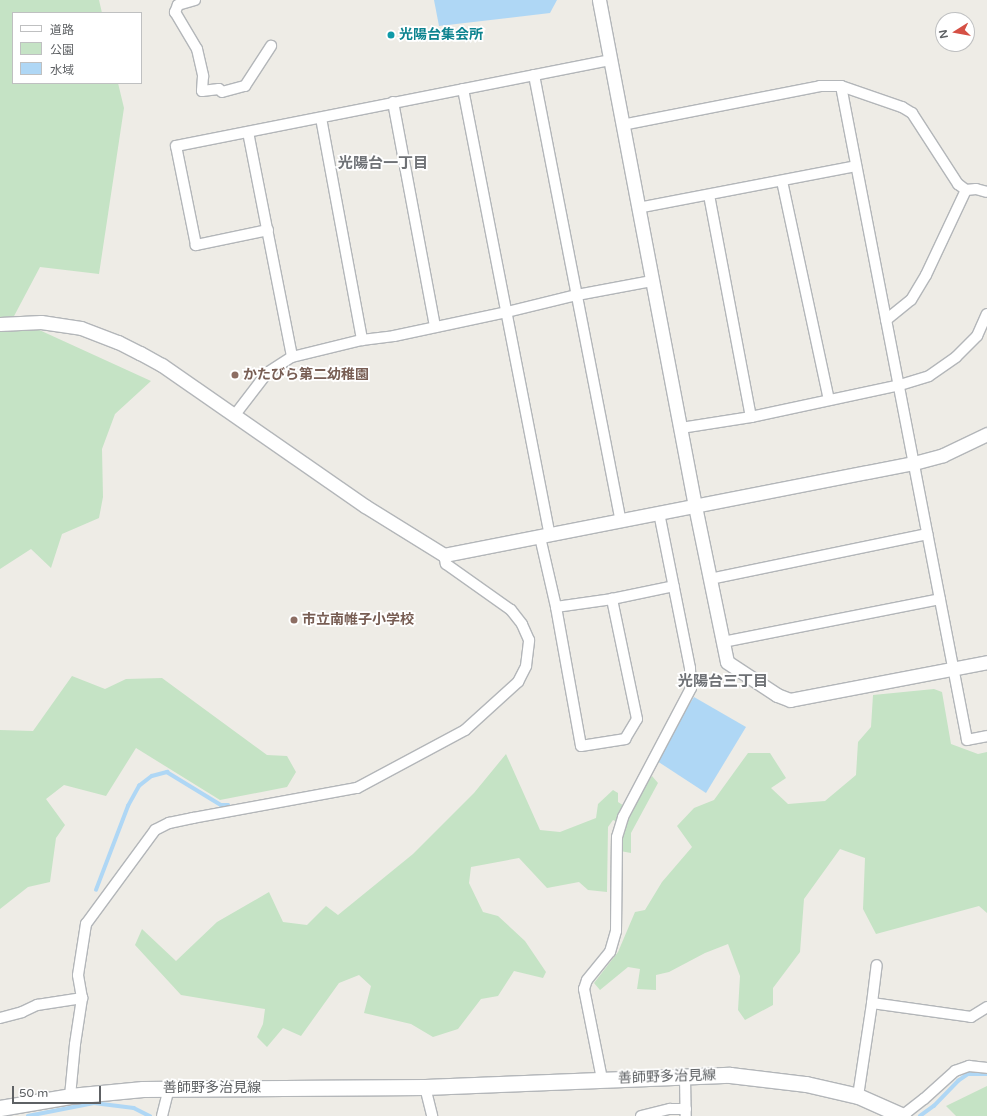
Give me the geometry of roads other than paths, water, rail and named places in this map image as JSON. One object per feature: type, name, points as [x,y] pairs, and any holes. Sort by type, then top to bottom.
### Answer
[{"type":"main road","name":"善師野多治見線","points":[[0,1108],[70,1096],[169,1088],[425,1087],[730,1075],[806,1084],[858,1096],[903,1116]]},
{"type":"street","points":[[195,0],[178,5],[175,12],[197,49],[203,76],[202,91],[219,89],[222,92],[245,86],[271,46]]},
{"type":"street","points":[[599,0],[609,60],[727,662],[777,695],[790,700],[953,670],[987,662]]},
{"type":"street","points":[[268,230],[196,245],[176,146],[609,60]]},
{"type":"street","points":[[534,75],[621,520]]},
{"type":"street","points":[[622,125],[820,86],[841,86],[902,107],[912,114],[958,184],[966,190],[976,189],[987,192]]},
{"type":"street","points":[[841,86],[967,740],[987,736]]},
{"type":"street","points":[[463,89],[507,312],[556,608],[581,746],[625,739],[637,719],[612,599]]},
{"type":"street","points":[[393,102],[435,327]]},
{"type":"street","points":[[321,118],[362,340]]},
{"type":"street","points":[[248,132],[292,356]]},
{"type":"street","points":[[638,208],[856,166]]},
{"type":"street","points":[[782,181],[829,400]]},
{"type":"street","points":[[886,320],[911,300],[926,276],[966,190]]},
{"type":"street","points":[[709,195],[751,417]]},
{"type":"street","points":[[234,416],[267,373],[292,356],[362,340],[507,312],[577,295],[652,281]]},
{"type":"street","points":[[681,428],[751,417],[900,386],[929,376],[956,357],[977,336],[987,314]]},
{"type":"street","points":[[0,324],[41,322],[81,328],[118,342],[162,365],[365,506],[444,555],[914,463],[943,455],[987,434]]},
{"type":"street","points":[[602,1079],[584,989],[592,973],[610,952],[616,931],[617,837],[623,817],[690,688],[690,668],[659,513]]},
{"type":"street","points":[[710,579],[927,534]]},
{"type":"street","points":[[70,1096],[82,998],[78,975],[86,924],[155,830],[169,823],[221,812],[357,788],[465,730],[518,682],[526,666],[529,640],[522,624],[511,610],[446,564],[444,555]]},
{"type":"street","points":[[556,608],[612,599],[674,586]]},
{"type":"street","points":[[723,642],[940,599]]},
{"type":"street","points":[[858,1096],[877,965]]},
{"type":"street","points":[[0,1018],[22,1012],[37,1005],[82,998]]},
{"type":"street","points":[[872,1003],[971,1017],[987,1007]]},
{"type":"street","points":[[903,1116],[962,1068],[969,1066],[987,1068]]},
{"type":"street","points":[[641,1116],[670,1110],[686,1113],[685,1077]]},
{"type":"street","points":[[425,1087],[432,1116]]},
{"type":"street","points":[[162,1116],[169,1088]]},
{"type":"water","points":[[434,0],[557,0],[550,13],[439,26]]},
{"type":"water","points":[[694,697],[746,727],[706,793],[654,759]]},
{"type":"waterway","points":[[96,890],[128,806],[139,786],[152,776],[167,772],[221,805],[228,805],[228,810]]},
{"type":"waterway","points":[[920,1116],[934,1106],[958,1081],[968,1074],[987,1074]]},
{"type":"waterway","points":[[28,1116],[94,1103],[134,1108],[150,1116]]},
{"type":"place","name":"光陽台集会所","points":[[391,35]]},
{"type":"place","name":"かたびら第二幼稚園","points":[[235,375]]},
{"type":"place","name":"市立南帷子小学校","points":[[294,620]]},
{"type":"district","name":"光陽台一丁目","points":[[383,164]]},
{"type":"district","name":"光陽台三丁目","points":[[723,682]]}]
